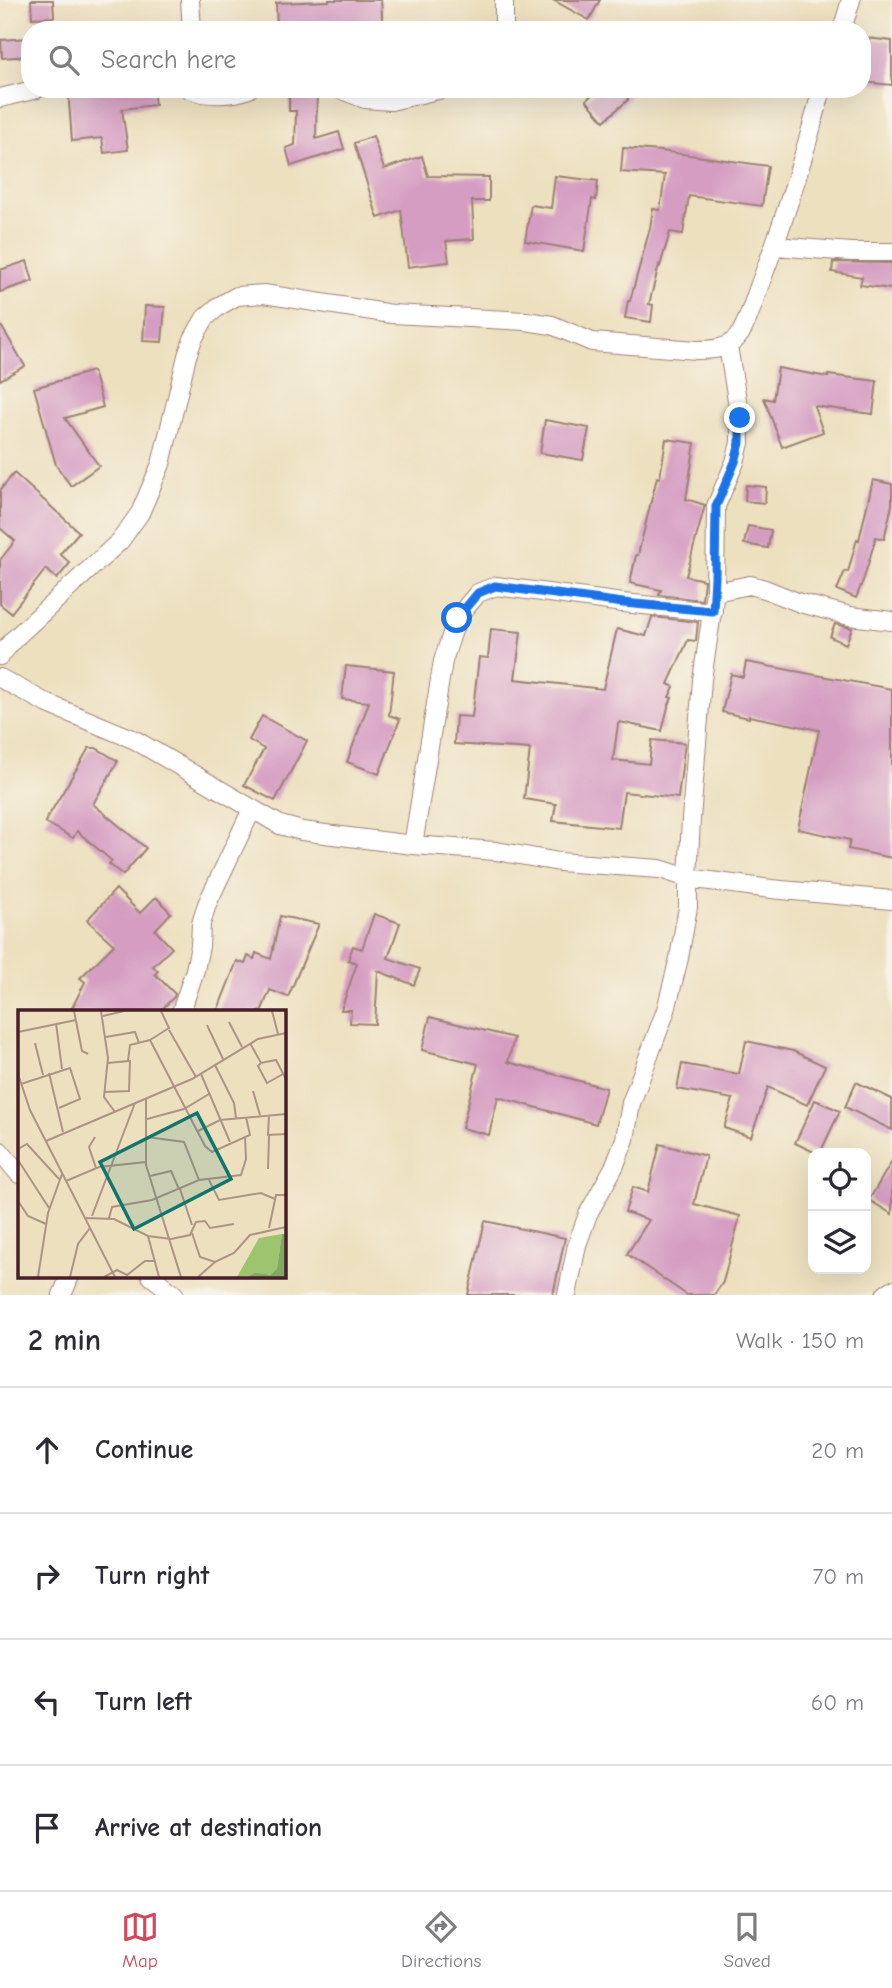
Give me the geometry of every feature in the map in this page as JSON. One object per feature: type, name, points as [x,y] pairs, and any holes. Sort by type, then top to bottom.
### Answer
[{"type":"street","points":[[190,0],[191,21]]},
{"type":"street","points":[[504,0],[504,21]]},
{"type":"street","points":[[845,21],[851,0]]},
{"type":"street","points":[[0,98],[21,93]]},
{"type":"street","points":[[362,98],[391,101],[404,98]]},
{"type":"street","points":[[0,656],[14,639],[120,541],[140,513],[161,464],[187,356],[205,318],[219,306],[237,296],[264,294],[392,314],[526,321],[552,326],[592,342],[697,350],[728,346],[740,334],[775,246],[802,166],[820,98]]},
{"type":"street","points":[[775,246],[892,252]]},
{"type":"street","points":[[567,1295],[577,1245],[588,1214],[614,1167],[625,1139],[631,1103],[666,1010],[680,958],[688,907],[702,680],[715,592],[716,506],[740,443],[740,418],[728,346]]},
{"type":"street","points":[[715,592],[750,585],[800,603],[850,616],[892,621]]},
{"type":"street","points":[[413,845],[443,661],[457,618],[478,593],[495,586],[623,603],[713,611]]},
{"type":"street","points":[[0,678],[46,703],[135,740],[280,825],[302,831],[413,845],[496,851],[559,862],[660,869],[688,878],[892,900]]},
{"type":"street","points":[[182,1010],[195,970],[206,904],[253,809]]},
{"type":"street","points":[[0,1151],[18,1173]]},
{"type":"street","points":[[62,1295],[69,1278]]},
{"type":"street","points":[[154,1278],[176,1295]]},
{"type":"street","points":[[885,1295],[892,1290]]},
{"type":"building","points":[[31,0],[53,0],[54,17],[32,18]]},
{"type":"building","points":[[381,0],[382,21],[277,21],[276,3]]},
{"type":"building","points":[[553,0],[600,0],[589,20]]},
{"type":"building","points":[[21,39],[21,57],[2,58],[1,40]]},
{"type":"building","points":[[871,39],[892,41],[892,85],[871,83]]},
{"type":"building","points":[[69,98],[154,98],[155,105],[122,109],[128,150],[104,153],[102,138],[72,141]]},
{"type":"building","points":[[289,98],[317,98],[316,139],[339,132],[344,149],[291,166],[286,148],[295,145],[296,111],[289,111]]},
{"type":"building","points":[[588,98],[628,98],[604,121],[586,100]]},
{"type":"building","points":[[373,136],[384,169],[422,156],[428,176],[489,177],[489,201],[472,201],[474,239],[446,241],[449,262],[408,267],[401,210],[378,218],[354,143]]},
{"type":"building","points":[[623,148],[768,166],[762,206],[689,196],[683,234],[670,232],[659,265],[649,304],[653,305],[651,322],[625,318],[653,209],[660,210],[665,175],[621,172]]},
{"type":"building","points":[[555,176],[598,181],[596,200],[592,199],[584,251],[525,241],[531,205],[551,208]]},
{"type":"building","points":[[27,261],[33,281],[0,292],[0,270]]},
{"type":"building","points":[[833,262],[892,263],[892,289],[860,285],[862,277],[832,272]]},
{"type":"building","points":[[145,306],[165,307],[162,342],[143,341]]},
{"type":"building","points":[[0,324],[25,366],[0,380]]},
{"type":"building","points":[[778,368],[828,377],[877,381],[873,414],[814,406],[823,432],[782,447],[764,398],[773,400]]},
{"type":"building","points":[[93,371],[103,407],[65,418],[99,466],[71,486],[56,465],[34,388]]},
{"type":"building","points":[[545,420],[589,428],[583,460],[540,453]]},
{"type":"building","points":[[666,439],[695,443],[686,499],[705,505],[686,576],[704,580],[702,600],[659,595],[661,590],[630,583],[657,477],[660,478]]},
{"type":"building","points":[[14,473],[79,532],[60,554],[70,563],[57,579],[46,569],[11,613],[0,604],[0,560],[15,541],[0,528],[0,490]]},
{"type":"building","points":[[873,480],[892,484],[892,505],[884,539],[876,537],[856,598],[837,590],[845,571],[848,572],[857,539],[859,540]]},
{"type":"building","points":[[746,485],[766,487],[765,503],[745,501]]},
{"type":"building","points":[[748,526],[771,530],[768,548],[744,544]]},
{"type":"building","points":[[652,617],[698,622],[696,641],[688,640],[668,684],[674,687],[669,697],[672,698],[662,731],[620,722],[613,760],[649,764],[652,740],[685,743],[678,798],[624,792],[619,828],[553,821],[556,804],[524,799],[530,749],[454,744],[456,716],[472,717],[479,657],[488,658],[491,629],[521,632],[515,679],[603,689],[617,629],[646,636]]},
{"type":"building","points":[[835,624],[852,628],[846,644],[830,637]]},
{"type":"building","points":[[746,662],[892,689],[892,858],[848,849],[850,840],[798,829],[819,730],[722,712],[731,674],[743,677]]},
{"type":"building","points":[[346,666],[394,671],[389,715],[400,719],[379,774],[347,762],[369,702],[342,699]]},
{"type":"building","points":[[262,716],[307,741],[275,801],[244,785],[264,749],[249,740]]},
{"type":"building","points":[[89,748],[96,748],[118,761],[93,804],[146,848],[123,875],[109,864],[112,861],[77,831],[73,838],[45,822]]},
{"type":"building","points":[[116,889],[140,913],[156,897],[171,913],[155,930],[172,948],[153,966],[158,971],[155,974],[175,994],[161,1010],[71,1010],[85,982],[80,978],[114,945],[87,920]]},
{"type":"building","points":[[374,914],[400,923],[388,958],[420,969],[414,985],[378,971],[375,1024],[350,1023],[351,1010],[341,1010],[357,963],[348,960],[353,946],[362,949]]},
{"type":"building","points":[[280,916],[319,924],[288,997],[270,990],[262,1010],[218,1010],[237,961],[245,964],[248,956],[254,959],[256,953],[271,959]]},
{"type":"building","points":[[430,1017],[514,1038],[508,1062],[606,1088],[596,1124],[498,1097],[489,1135],[462,1128],[478,1064],[422,1050]]},
{"type":"building","points":[[746,1041],[793,1051],[825,1066],[807,1105],[768,1087],[751,1137],[724,1128],[733,1099],[677,1089],[682,1064],[739,1074]]},
{"type":"building","points":[[856,1082],[892,1099],[892,1130],[845,1107]]},
{"type":"building","points":[[815,1100],[840,1111],[822,1148],[808,1149],[795,1143]]},
{"type":"building","points":[[660,1144],[706,1156],[694,1204],[740,1216],[723,1282],[714,1295],[687,1295],[627,1254],[649,1220],[625,1212],[633,1187],[648,1192]]},
{"type":"building","points":[[892,1161],[892,1214],[871,1201],[871,1197]]},
{"type":"building","points":[[485,1221],[565,1238],[553,1295],[468,1295]]},
{"type":"route","points":[[457,618],[478,593],[495,586],[623,603],[713,611],[716,506],[735,462],[740,443],[740,418]]}]
